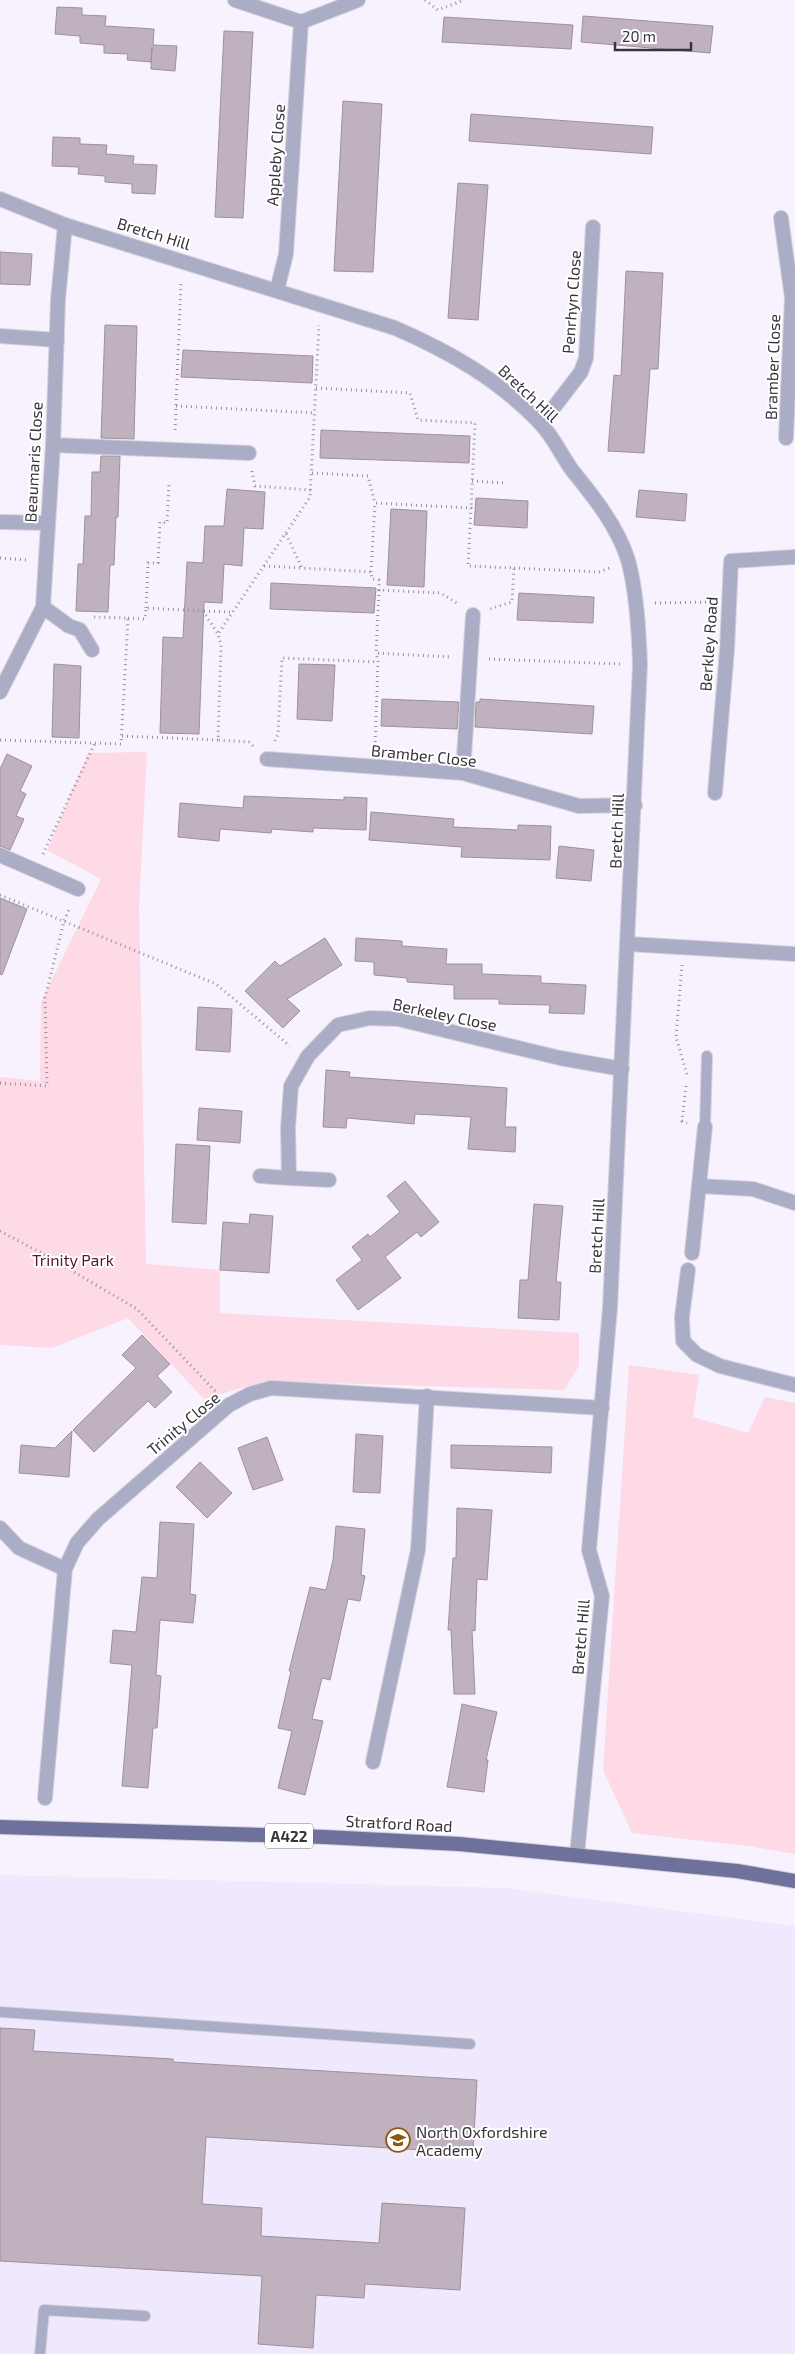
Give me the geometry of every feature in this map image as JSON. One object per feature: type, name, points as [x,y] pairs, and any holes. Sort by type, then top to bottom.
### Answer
[{"type":"main road","name":"Stratford Road","points":[[0,1827],[325,1837],[459,1844],[737,1871],[795,1881]]},
{"type":"street","points":[[235,0],[301,22],[358,0]]},
{"type":"street","name":"Appleby Close","points":[[277,290],[286,254],[301,22]]},
{"type":"street","name":"Bretch Hill","points":[[0,200],[65,224],[395,328],[435,346],[476,369],[541,424],[609,521],[621,541],[628,561],[640,665],[635,805],[610,1308],[589,1550],[602,1596],[577,1855]]},
{"type":"street","name":"Bramber Close","points":[[780,218],[793,298],[786,438]]},
{"type":"street","name":"Beaumaris Close","points":[[0,692],[43,607],[53,445],[61,254],[65,224]]},
{"type":"street","name":"Penrhyn Close","points":[[541,424],[581,372],[586,358],[593,228]]},
{"type":"street","points":[[0,336],[57,340]]},
{"type":"street","points":[[53,445],[249,453]]},
{"type":"street","points":[[0,522],[47,523]]},
{"type":"street","name":"Berkley Road","points":[[715,794],[731,561],[795,557]]},
{"type":"street","points":[[43,607],[69,626],[80,630],[92,650]]},
{"type":"street","points":[[463,773],[473,615]]},
{"type":"street","name":"Bramber Close","points":[[267,759],[463,773],[579,806],[635,805]]},
{"type":"street","points":[[0,855],[78,889]]},
{"type":"street","points":[[628,944],[795,954]]},
{"type":"street","name":"Berkeley Close","points":[[289,1178],[288,1128],[292,1086],[306,1060],[338,1025],[370,1018],[398,1019],[560,1058],[622,1068]]},
{"type":"street","points":[[692,1253],[705,1127]]},
{"type":"street","points":[[260,1176],[329,1180]]},
{"type":"street","points":[[699,1186],[753,1189],[795,1203]]},
{"type":"street","points":[[688,1270],[682,1317],[683,1341],[697,1355],[720,1366],[795,1386]]},
{"type":"street","name":"Trinity Close","points":[[46,1798],[65,1569],[77,1543],[98,1519],[229,1405],[250,1394],[271,1388],[602,1408]]},
{"type":"street","points":[[373,1762],[418,1550],[427,1396]]},
{"type":"street","points":[[0,1528],[19,1548],[65,1569]]},
{"type":"lane","points":[[705,1127],[707,1056]]},
{"type":"lane","points":[[0,2012],[470,2044]]},
{"type":"lane","points":[[40,2354],[44,2310],[144,2316]]},
{"type":"path","points":[[425,0],[438,10],[464,0]]},
{"type":"path","points":[[174,451],[182,261]]},
{"type":"path","points":[[218,634],[310,497],[320,304]]},
{"type":"path","points":[[316,388],[410,393],[418,420],[475,423],[468,566],[599,572],[628,561]]},
{"type":"path","points":[[176,406],[315,413]]},
{"type":"path","points":[[249,453],[255,486],[311,490]]},
{"type":"path","points":[[312,473],[368,476],[375,503],[371,572],[372,579],[379,580],[375,752]]},
{"type":"path","points":[[472,481],[505,483]]},
{"type":"path","points":[[92,617],[145,620],[148,563],[158,564],[160,522],[167,523],[169,483]]},
{"type":"path","points":[[375,503],[471,508]]},
{"type":"path","points":[[286,534],[302,568]]},
{"type":"path","points":[[0,558],[46,561]]},
{"type":"path","points":[[264,566],[371,572]]},
{"type":"path","points":[[379,590],[441,593],[473,615],[512,602],[514,568]]},
{"type":"path","points":[[634,603],[729,601]]},
{"type":"path","points":[[146,608],[233,612]]},
{"type":"path","points":[[203,611],[218,634],[221,645],[218,740]]},
{"type":"path","points":[[0,740],[122,744],[128,618]]},
{"type":"path","points":[[376,653],[640,665]]},
{"type":"path","points":[[122,736],[249,742],[267,759],[278,734],[282,658],[378,662]]},
{"type":"path","points":[[36,870],[95,742]]},
{"type":"path","points":[[0,1083],[47,1086],[45,998],[64,921],[78,889]]},
{"type":"path","points":[[0,895],[216,984],[306,1060]]},
{"type":"path","points":[[683,948],[676,1037],[688,1077],[682,1121],[705,1127]]},
{"type":"path","points":[[0,1232],[46,1255],[137,1309],[229,1405]]},
{"type":"shaded area","name":"North Oxfordshire Academy","points":[[0,1875],[505,1888],[795,1926],[795,2354],[0,2354]]},
{"type":"green space","name":"Trinity Park","points":[[147,752],[139,906],[146,1264],[220,1270],[220,1313],[579,1333],[579,1366],[564,1390],[264,1381],[204,1399],[128,1318],[52,1348],[0,1345],[0,1077],[40,1081],[41,1002],[101,879],[47,850],[88,753]]},
{"type":"green space","points":[[629,1365],[699,1375],[693,1417],[748,1433],[765,1397],[795,1403],[795,1854],[748,1846],[632,1833],[603,1770]]},
{"type":"building","points":[[57,7],[82,8],[82,15],[106,16],[105,26],[154,29],[153,45],[177,46],[175,71],[151,69],[152,47],[151,62],[127,60],[128,54],[104,53],[104,45],[80,43],[80,36],[55,34]]},
{"type":"building","points":[[583,16],[713,26],[710,53],[581,42]]},
{"type":"building","points":[[444,17],[573,25],[571,49],[442,42]]},
{"type":"building","points":[[224,31],[253,32],[243,218],[215,217]]},
{"type":"building","points":[[343,101],[382,104],[373,272],[334,271]]},
{"type":"building","points":[[471,114],[653,127],[651,154],[469,141]]},
{"type":"building","points":[[53,137],[80,138],[80,144],[107,145],[106,154],[134,156],[133,164],[157,165],[155,194],[132,193],[132,184],[105,182],[105,176],[78,174],[79,167],[52,166]]},
{"type":"building","points":[[458,183],[488,185],[478,320],[448,318]]},
{"type":"building","points":[[0,252],[32,254],[30,285],[0,284]]},
{"type":"building","points":[[626,271],[663,273],[658,369],[650,369],[644,453],[608,451],[614,375],[621,376]]},
{"type":"building","points":[[105,325],[137,326],[134,439],[101,438]]},
{"type":"building","points":[[183,350],[313,356],[312,383],[181,377]]},
{"type":"building","points":[[321,430],[470,436],[469,463],[320,458]]},
{"type":"building","points":[[101,456],[120,456],[118,517],[116,517],[114,565],[110,565],[108,612],[76,611],[78,564],[83,564],[85,516],[91,516],[92,472],[100,472]]},
{"type":"building","points":[[227,489],[265,492],[263,529],[244,528],[242,566],[224,564],[222,603],[204,602],[199,734],[160,733],[163,637],[183,638],[187,562],[203,563],[205,526],[224,526]]},
{"type":"building","points":[[639,490],[687,494],[685,521],[636,517]]},
{"type":"building","points":[[476,498],[528,501],[527,528],[474,525]]},
{"type":"building","points":[[391,509],[427,511],[424,587],[387,585]]},
{"type":"building","points":[[271,583],[376,588],[374,613],[270,609]]},
{"type":"building","points":[[519,593],[594,597],[593,623],[517,620]]},
{"type":"building","points":[[54,664],[81,666],[79,738],[52,737]]},
{"type":"building","points":[[299,664],[335,665],[332,721],[297,719]]},
{"type":"building","points":[[382,699],[459,702],[457,729],[381,726]]},
{"type":"building","points":[[480,699],[594,706],[592,734],[475,727],[476,702],[480,702]]},
{"type":"building","points":[[7,754],[32,766],[20,791],[26,794],[16,816],[24,819],[10,850],[0,846],[0,769]]},
{"type":"building","points":[[244,796],[344,800],[344,797],[367,798],[366,830],[313,828],[313,832],[272,829],[271,833],[220,829],[219,841],[178,837],[180,803],[243,808]]},
{"type":"building","points":[[371,812],[454,819],[453,827],[518,830],[518,825],[551,826],[550,860],[461,857],[462,847],[369,840]]},
{"type":"building","points":[[559,846],[594,850],[591,881],[556,878]]},
{"type":"building","points":[[0,898],[27,909],[2,975],[0,974]]},
{"type":"building","points":[[325,938],[342,965],[287,999],[300,1011],[283,1028],[245,991],[275,961],[280,966]]},
{"type":"building","points":[[356,938],[402,941],[402,946],[447,949],[446,964],[482,964],[482,974],[541,976],[541,983],[586,985],[584,1014],[549,1013],[550,1005],[499,1004],[499,999],[454,999],[454,985],[407,982],[407,978],[374,975],[374,962],[355,961]]},
{"type":"building","points":[[198,1007],[232,1009],[230,1052],[196,1050]]},
{"type":"building","points":[[326,1070],[350,1072],[349,1077],[507,1088],[505,1127],[516,1127],[515,1152],[468,1149],[471,1117],[415,1114],[414,1124],[347,1118],[346,1128],[323,1127]]},
{"type":"building","points":[[199,1108],[242,1111],[240,1143],[197,1140]]},
{"type":"building","points":[[176,1144],[210,1146],[206,1224],[172,1222]]},
{"type":"building","points":[[405,1181],[439,1222],[421,1237],[417,1232],[385,1257],[401,1278],[358,1310],[336,1280],[362,1260],[352,1247],[368,1234],[370,1237],[400,1212],[387,1196]]},
{"type":"building","points":[[534,1204],[563,1206],[556,1282],[561,1282],[559,1320],[518,1318],[520,1280],[528,1280]]},
{"type":"building","points":[[250,1214],[273,1216],[269,1273],[220,1270],[223,1222],[249,1224]]},
{"type":"building","points":[[142,1335],[170,1364],[157,1376],[172,1392],[155,1408],[148,1401],[94,1452],[73,1430],[136,1368],[122,1355]]},
{"type":"building","points":[[72,1431],[69,1477],[19,1473],[21,1445],[55,1448]]},
{"type":"building","points":[[356,1434],[383,1436],[380,1493],[353,1492]]},
{"type":"building","points":[[267,1437],[283,1480],[253,1490],[238,1448]]},
{"type":"building","points":[[451,1445],[552,1447],[551,1473],[451,1468]]},
{"type":"building","points":[[200,1462],[232,1493],[207,1518],[176,1487]]},
{"type":"building","points":[[457,1508],[492,1510],[487,1580],[477,1579],[475,1631],[472,1630],[475,1694],[454,1694],[451,1630],[448,1630],[453,1558],[456,1558]]},
{"type":"building","points":[[160,1522],[194,1524],[190,1594],[196,1595],[193,1623],[160,1620],[156,1675],[161,1676],[157,1728],[153,1728],[148,1788],[122,1786],[132,1665],[110,1663],[113,1630],[136,1632],[142,1577],[157,1578]]},
{"type":"building","points":[[336,1526],[365,1529],[361,1575],[365,1576],[360,1601],[348,1599],[330,1680],[322,1678],[312,1719],[323,1721],[305,1795],[278,1788],[292,1731],[278,1728],[291,1671],[289,1671],[310,1587],[326,1590],[333,1560]]},
{"type":"building","points":[[462,1704],[497,1712],[486,1760],[488,1760],[484,1792],[447,1787]]},
{"type":"building","points":[[0,2028],[35,2030],[33,2051],[173,2059],[173,2062],[477,2080],[473,2153],[206,2137],[202,2204],[262,2208],[261,2236],[379,2243],[382,2203],[465,2208],[460,2290],[365,2284],[364,2298],[316,2295],[313,2348],[258,2344],[262,2276],[0,2261]]},
{"type":"place","name":"North Oxfordshire Academy","points":[[398,2140]]}]
